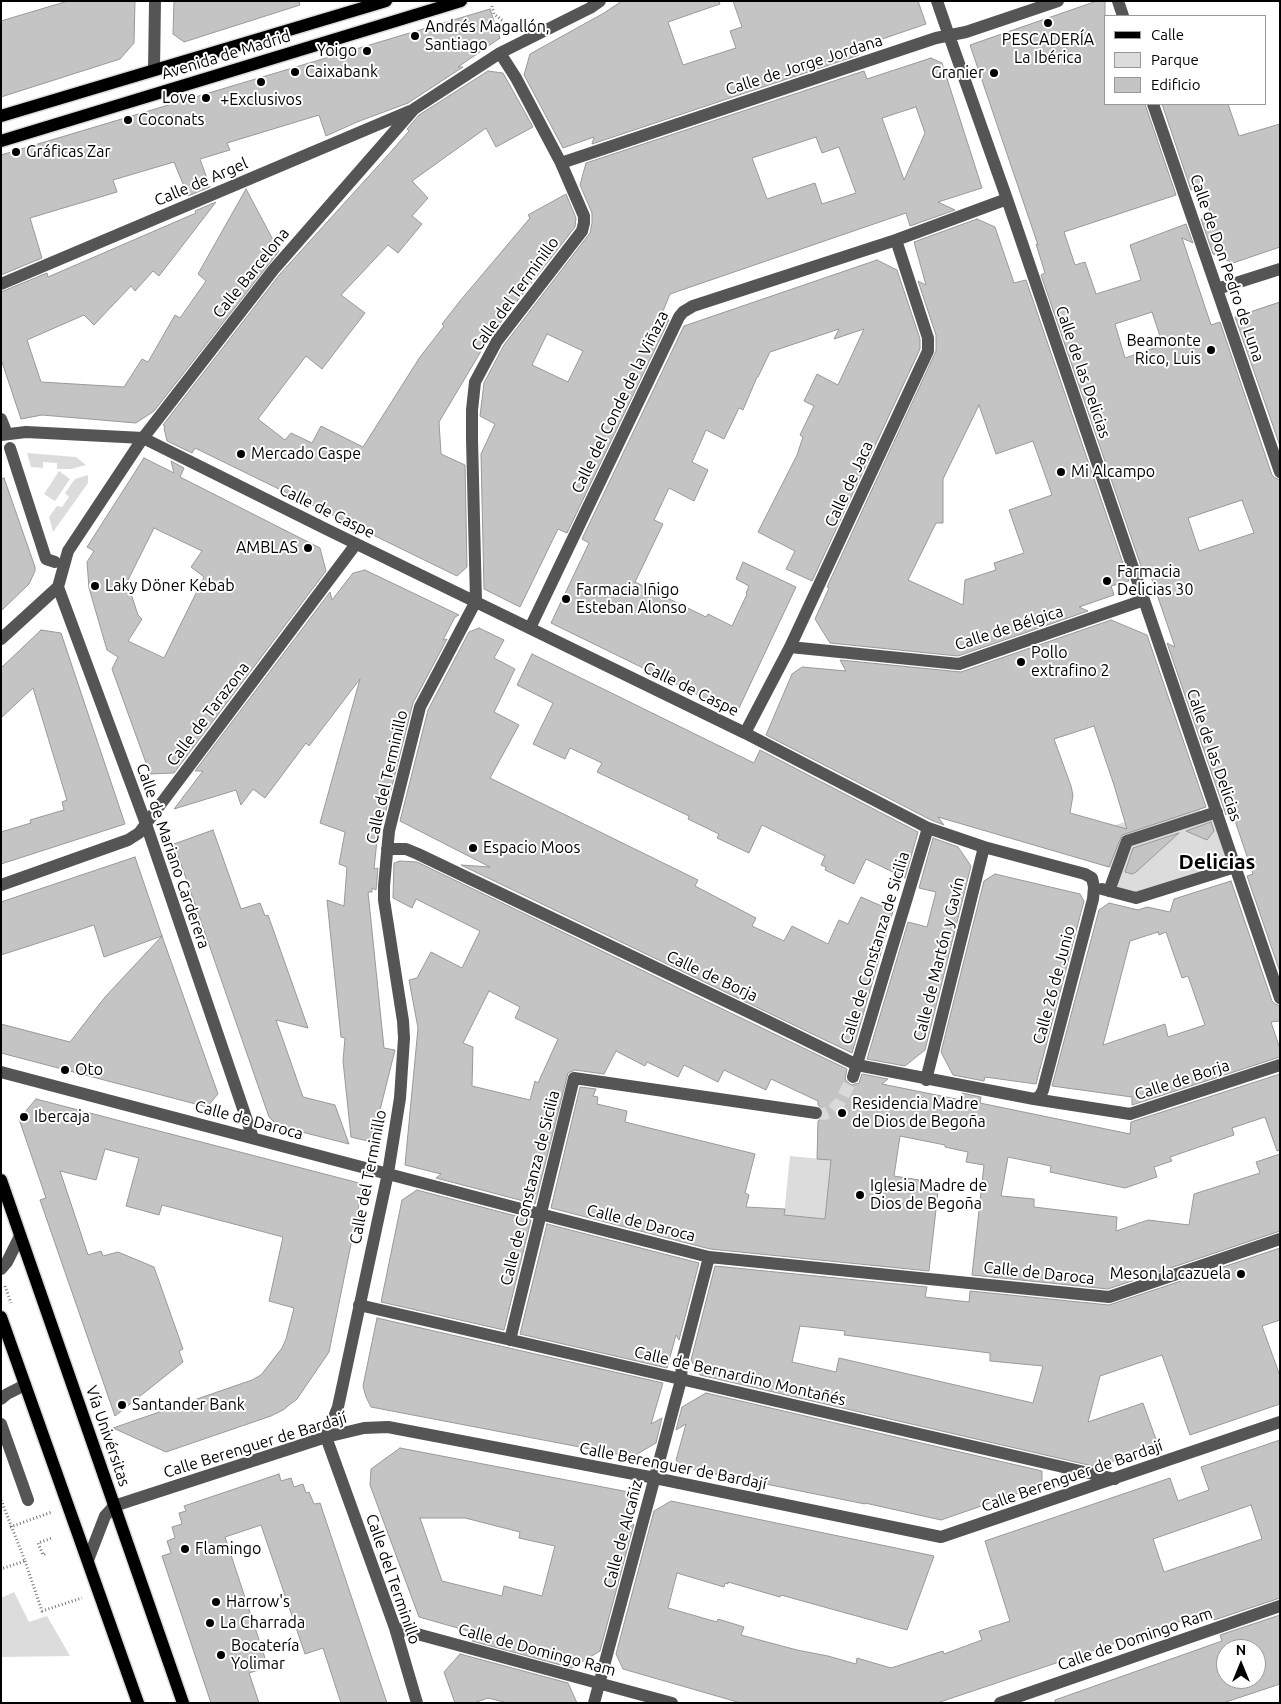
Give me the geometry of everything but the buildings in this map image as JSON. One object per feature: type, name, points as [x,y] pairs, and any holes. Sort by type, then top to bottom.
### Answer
[{"type":"main road","name":"Avenida de Madrid","points":[[1,116],[386,1]]},
{"type":"main road","name":"Avenida de Madrid","points":[[1,141],[461,1]]},
{"type":"main road","name":"Vía Univérsitas","points":[[1,1180],[183,1703]]},
{"type":"main road","points":[[1,1317],[138,1703]]},
{"type":"street","points":[[154,70],[155,1]]},
{"type":"street","name":"Calle Barcelona","points":[[58,587],[68,551],[143,438],[274,269],[414,109],[500,52],[590,8],[600,1]]},
{"type":"street","name":"Calle de las Delicias","points":[[937,1],[1007,199],[1280,998]]},
{"type":"street","name":"Calle de Jorge Jordana","points":[[561,163],[936,38],[966,32],[1058,1]]},
{"type":"street","points":[[1118,1],[1123,15]]},
{"type":"street","name":"Calle del Terminillo","points":[[417,1703],[395,1628],[326,1437],[338,1407],[388,1173],[400,1098],[404,1038],[401,1004],[384,900],[389,831],[420,707],[475,600],[472,410],[475,382],[497,341],[582,231],[584,224],[584,216],[561,163],[516,78],[500,52]]},
{"type":"street","name":"Calle de Don Pedro de Luna","points":[[1153,105],[1280,472]]},
{"type":"street","name":"Calle de Argel","points":[[1,284],[414,109]]},
{"type":"street","name":"Calle del Conde de la Viñaza","points":[[530,628],[683,312],[693,306],[896,240],[1007,199]]},
{"type":"street","name":"Calle de Jaca","points":[[745,733],[790,647],[928,351],[928,338],[896,240]]},
{"type":"street","points":[[1217,289],[1280,269]]},
{"type":"street","points":[[1,418],[4,434],[26,432],[143,438]]},
{"type":"street","name":"Calle de Caspe","points":[[143,438],[745,733],[928,828],[984,847],[1085,874],[1092,878],[1094,887],[1136,898],[1235,867]]},
{"type":"street","points":[[10,448],[46,559],[55,562]]},
{"type":"street","name":"Calle de Tarazona","points":[[1,885],[128,840],[139,833],[356,544]]},
{"type":"street","points":[[1,639],[58,587]]},
{"type":"street","name":"Calle de Mariano Carderera","points":[[58,587],[146,824],[253,1138]]},
{"type":"street","name":"Calle de Bélgica","points":[[790,647],[959,664],[1144,600]]},
{"type":"street","points":[[1109,891],[1127,842],[1216,812]]},
{"type":"street","name":"Calle de Constanza de Sicilia","points":[[855,1071],[928,828]]},
{"type":"street","name":"Calle de Martón y Gavín","points":[[926,1080],[984,847]]},
{"type":"street","name":"Calle de Borja","points":[[387,849],[406,849],[418,854],[759,1017],[855,1071],[926,1080],[1034,1100],[1130,1114],[1280,1065]]},
{"type":"street","name":"Calle 26 de Junio","points":[[1034,1100],[1040,1096],[1043,1090],[1094,899],[1094,887]]},
{"type":"street","name":"Calle de Daroca","points":[[1,1072],[709,1257],[1109,1297],[1280,1239]]},
{"type":"street","name":"Calle de Constanza de Sicilia","points":[[510,1340],[574,1078],[816,1113]]},
{"type":"street","points":[[1,1269],[7,1262],[20,1236]]},
{"type":"street","name":"Calle de Alcañiz","points":[[594,1703],[681,1380],[682,1361],[709,1257]]},
{"type":"street","name":"Calle de Bernardino Montañés","points":[[359,1305],[1115,1479]]},
{"type":"street","points":[[1,1400],[7,1394],[25,1385]]},
{"type":"street","name":"Calle Berenguer de Bardají","points":[[114,1506],[326,1437],[364,1428],[388,1427],[655,1478],[941,1537],[1280,1422]]},
{"type":"street","points":[[1,1424],[28,1500]]},
{"type":"street","points":[[88,1560],[105,1516],[114,1506]]},
{"type":"street","name":"Calle de Domingo Ram","points":[[1000,1703],[1280,1606]]},
{"type":"street","name":"Calle de Domingo Ram","points":[[395,1628],[672,1703]]},
{"type":"path","points":[[492,6],[494,14],[514,30]]},
{"type":"path","points":[[1,1500],[42,1610],[99,1593]]},
{"type":"path","points":[[10,1527],[57,1511]]},
{"type":"path","points":[[45,1554],[42,1555],[38,1543],[52,1538]]},
{"type":"path","points":[[1,1569],[24,1560]]},
{"type":"green space","points":[[27,453],[76,457],[86,465],[71,469],[57,469],[57,463],[43,462],[43,468],[31,467]]},
{"type":"green space","points":[[59,471],[70,479],[55,501],[44,494]]},
{"type":"green space","points":[[88,475],[88,483],[53,532],[49,517],[57,506],[62,507],[69,497],[65,493],[75,479]]},
{"type":"green space","points":[[1197,799],[1202,817],[1217,812],[1235,867],[1136,898],[1109,891],[1116,870],[1092,862],[1103,829]]},
{"type":"green space","points":[[790,1156],[831,1160],[825,1219],[784,1215]]},
{"type":"green space","points":[[14,1592],[29,1622],[47,1616],[70,1656],[1,1657],[1,1598]]},
{"type":"tunnel","points":[[816,1113],[825,1114],[833,1110],[840,1102],[853,1077]]},
{"type":"place","name":"PESCADERÍA La Ibérica","points":[[1048,23]]},
{"type":"place","name":"Andrés Magallón, Santiago","points":[[415,36]]},
{"type":"place","name":"Yoigo","points":[[367,51]]},
{"type":"place","name":"Caixabank","points":[[295,72]]},
{"type":"place","name":"Granier","points":[[994,73]]},
{"type":"place","name":"+Exclusivos","points":[[261,82]]},
{"type":"place","name":"Love","points":[[206,98]]},
{"type":"place","name":"Coconats","points":[[128,120]]},
{"type":"place","name":"Gráficas Zar","points":[[16,152]]},
{"type":"place","name":"Beamonte Rico, Luis","points":[[1211,350]]},
{"type":"place","name":"Mercado Caspe","points":[[241,454]]},
{"type":"place","name":"Mi Alcampo","points":[[1061,472]]},
{"type":"place","name":"AMBLAS","points":[[308,548]]},
{"type":"place","name":"Farmacia Delicias 30","points":[[1107,581]]},
{"type":"place","name":"Laky Döner Kebab","points":[[95,586]]},
{"type":"place","name":"Farmacia Iñigo Esteban Alonso","points":[[566,599]]},
{"type":"place","name":"Pollo extrafino 2","points":[[1021,662]]},
{"type":"place","name":"Espacio Moos","points":[[473,848]]},
{"type":"place","name":"Oto","points":[[65,1070]]},
{"type":"place","name":"Residencia Madre de Dios de Begoña","points":[[842,1113]]},
{"type":"place","name":"Ibercaja","points":[[24,1117]]},
{"type":"place","name":"Iglesia Madre de Dios de Begoña","points":[[860,1195]]},
{"type":"place","name":"Meson la cazuela","points":[[1241,1274]]},
{"type":"place","name":"Santander Bank","points":[[122,1405]]},
{"type":"place","name":"Flamingo","points":[[185,1549]]},
{"type":"place","name":"Harrow's","points":[[216,1602]]},
{"type":"place","name":"La Charrada","points":[[210,1623]]},
{"type":"place","name":"Bocatería Yolimar","points":[[221,1655]]},
{"type":"district","name":"Delicias","points":[[1217,862]]}]
